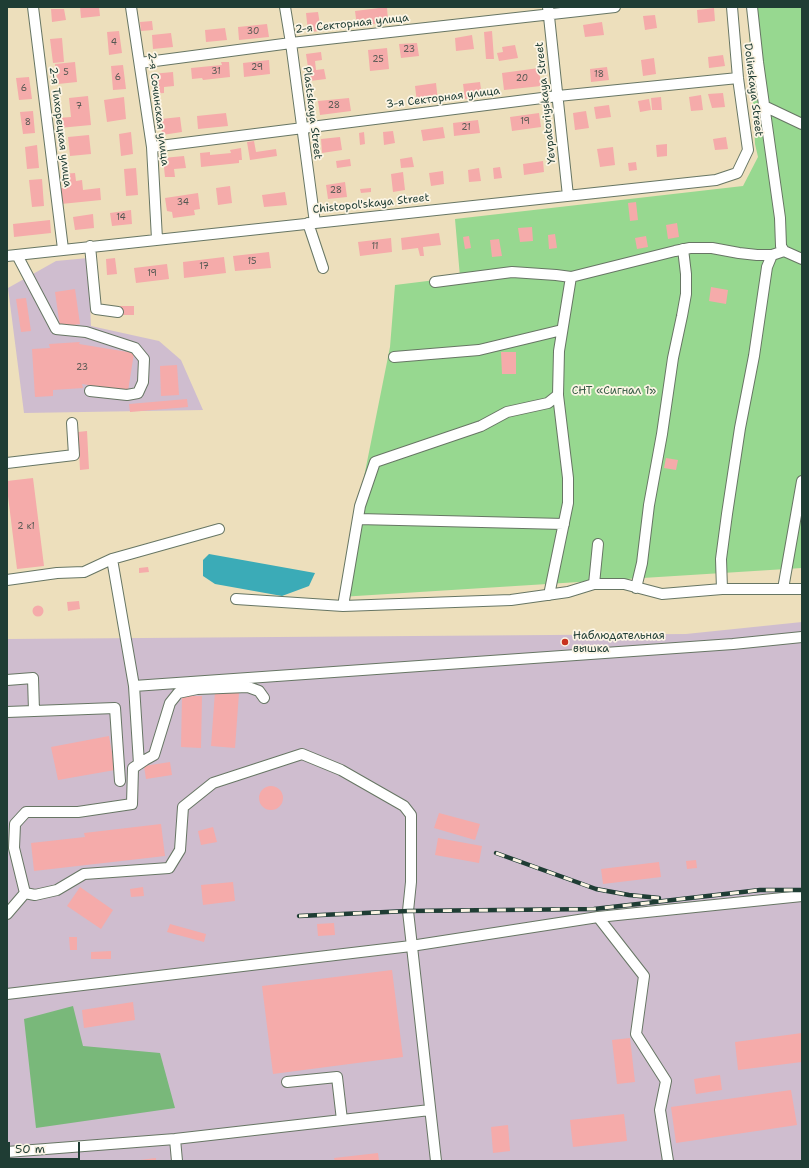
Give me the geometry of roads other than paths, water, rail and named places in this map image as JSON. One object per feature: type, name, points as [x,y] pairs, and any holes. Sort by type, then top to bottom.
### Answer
[{"type":"street","name":"2-я Тихорецкая улица","points":[[33,7],[63,249]]},
{"type":"street","name":"2-я Сочинская улица","points":[[131,7],[152,146],[157,239]]},
{"type":"street","name":"Plastskaya Street","points":[[285,7],[302,128],[311,223],[323,268]]},
{"type":"street","name":"2-я Секторная улица","points":[[140,63],[549,11],[615,7]]},
{"type":"street","name":"Dolinskaya Street","points":[[732,7],[738,78],[748,150],[737,173]]},
{"type":"street","points":[[752,7],[780,218],[782,246],[784,251]]},
{"type":"street","name":"Yevpatoriyskaya Street","points":[[549,11],[568,196]]},
{"type":"street","name":"3-я Секторная улица","points":[[152,146],[558,96],[738,78]]},
{"type":"street","points":[[764,106],[802,124]]},
{"type":"street","name":"Chistopol'skaya Street","points":[[12,255],[716,180],[737,173]]},
{"type":"street","points":[[90,246],[96,309],[118,312]]},
{"type":"street","points":[[435,282],[512,272],[556,274],[571,277],[683,249],[712,248],[757,255],[772,255],[784,251],[802,259]]},
{"type":"street","points":[[636,588],[642,563],[649,506],[662,434],[673,358],[686,294],[686,274],[683,249]]},
{"type":"street","points":[[12,255],[56,329],[86,332],[135,348],[144,359],[143,382],[138,393],[127,395],[90,391]]},
{"type":"street","points":[[722,588],[721,559],[740,428],[754,356],[767,267],[772,255]]},
{"type":"street","points":[[549,595],[568,504],[568,488],[558,394],[559,356],[571,277]]},
{"type":"street","points":[[394,357],[479,350],[562,330]]},
{"type":"street","points":[[342,606],[360,506],[374,462],[482,426],[507,412],[548,403],[558,394]]},
{"type":"street","points":[[7,463],[74,455],[72,423]]},
{"type":"street","points":[[784,589],[802,481]]},
{"type":"street","points":[[358,519],[564,524]]},
{"type":"street","points":[[7,580],[57,573],[84,572],[112,559],[219,529]]},
{"type":"street","points":[[594,584],[598,544]]},
{"type":"street","points":[[112,559],[134,686],[139,764]]},
{"type":"street","points":[[236,599],[342,606],[511,600],[568,592],[594,584],[624,584],[662,594],[722,588],[802,589]]},
{"type":"street","points":[[134,686],[733,644],[802,637]]},
{"type":"street","points":[[7,680],[33,678],[34,711]]},
{"type":"street","points":[[25,893],[14,848],[15,824],[26,812],[78,812],[132,804],[133,768],[154,755],[170,703],[178,693],[197,689],[248,687],[259,691],[264,698]]},
{"type":"street","points":[[7,712],[115,708],[120,781]]},
{"type":"street","points":[[25,893],[35,895],[57,890],[84,874],[169,868],[180,850],[183,807],[213,783],[302,754],[341,770],[404,806],[411,815],[411,882],[408,911],[436,1161]]},
{"type":"street","points":[[7,914],[25,893]]},
{"type":"street","points":[[7,994],[411,946],[598,917],[802,896]]},
{"type":"street","points":[[598,917],[644,976],[636,1034],[666,1081],[660,1110],[668,1161]]},
{"type":"street","points":[[288,1082],[337,1077],[342,1120]]},
{"type":"street","points":[[7,1152],[175,1138],[430,1110]]},
{"type":"street","points":[[175,1138],[177,1161]]},
{"type":"water","points":[[209,554],[315,573],[309,586],[282,596],[215,584],[203,576],[203,560]]},
{"type":"railway","points":[[496,853],[596,889],[629,895],[659,898]]},
{"type":"railway","points":[[299,916],[408,911],[594,909],[760,890],[802,890]]},
{"type":"place","name":"Наблюдательная вышка","points":[[565,642]]},
{"type":"park label","name":"СНТ «Сигнал 1»","points":[[614,391]]}]
